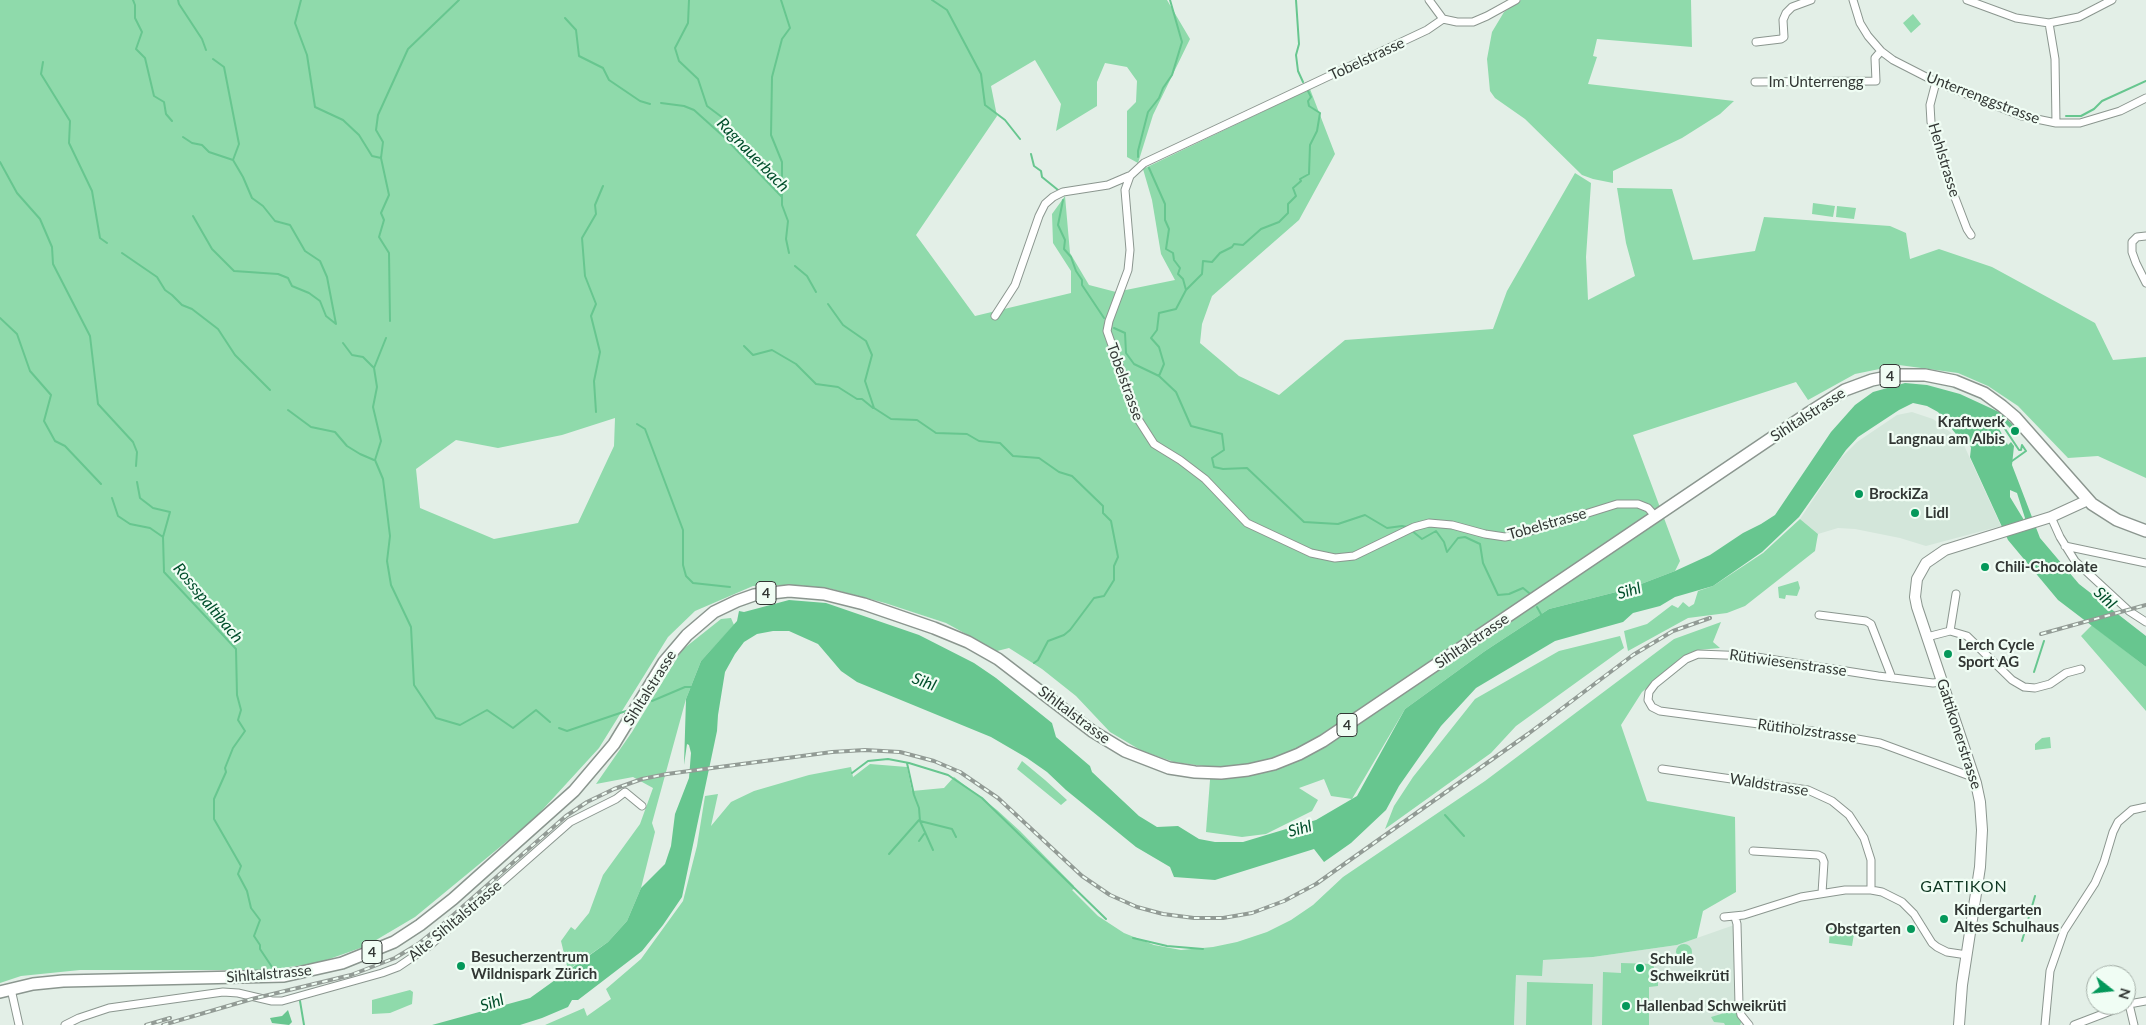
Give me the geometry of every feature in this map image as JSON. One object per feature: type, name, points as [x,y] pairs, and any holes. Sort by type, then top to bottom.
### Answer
[{"type":"main road","name":"Sihltalstrasse","points":[[5,990],[32,984],[69,981],[284,976],[342,963],[394,942],[420,926],[454,900],[574,791],[598,765],[622,733],[661,667],[679,642],[714,612],[746,598],[780,591],[816,593],[864,604],[934,628],[968,642],[998,659],[1092,731],[1125,751],[1151,762],[1178,770],[1230,773],[1274,764],[1323,742],[1655,516],[1841,393],[1872,380],[1907,374],[1934,376],[1976,389],[1996,401],[2015,417],[2097,508],[2117,520],[2146,531]]},
{"type":"main road","name":"Gattikonerstrasse","points":[[1959,1025],[1980,867],[1982,830],[1979,793],[1941,682],[1915,597],[1915,588],[1920,570],[1932,558],[1944,550],[2047,518],[2088,500]]},
{"type":"street","points":[[1429,0],[1443,19],[1457,22],[1473,22],[1516,0]]},
{"type":"street","points":[[1756,42],[1781,39],[1784,34],[1783,20],[1786,13],[1792,7],[1811,0]]},
{"type":"street","name":"Unterrenggstrasse","points":[[1853,0],[1860,23],[1881,51],[1903,66],[1936,82],[2022,116],[2056,124],[2080,123],[2096,119],[2146,98]]},
{"type":"street","points":[[1967,0],[2016,18],[2049,23],[2079,17],[2112,0]]},
{"type":"street","name":"Tobelstrasse","points":[[1443,19],[1427,30],[1144,163],[1130,176],[1126,183],[1125,199],[1130,250],[1128,270],[1107,331],[1138,419],[1154,444],[1180,460],[1205,479],[1247,524],[1311,552],[1334,558],[1354,556],[1429,523],[1441,523],[1505,537],[1520,534],[1593,510],[1626,503],[1644,506],[1655,516]]},
{"type":"street","points":[[2049,23],[2055,59],[2056,124]]},
{"type":"street","name":"Im Unterrengg","points":[[1755,82],[1876,81],[1876,58],[1881,51]]},
{"type":"street","name":"Hehlstrasse","points":[[1936,82],[1930,105],[1931,122],[1949,182],[1971,235]]},
{"type":"street","points":[[995,316],[1016,285],[1038,216],[1045,204],[1063,192],[1108,185],[1130,176]]},
{"type":"street","points":[[1108,185],[1120,191],[1125,199]]},
{"type":"street","points":[[2146,236],[2137,237],[2132,242],[2132,252],[2146,284]]},
{"type":"street","points":[[2047,518],[2075,560],[2108,594],[2129,612],[2146,622]]},
{"type":"street","points":[[2065,546],[2146,562]]},
{"type":"street","points":[[1950,632],[1956,594]]},
{"type":"street","points":[[1818,615],[1866,621],[1871,624],[1892,678]]},
{"type":"street","points":[[1927,637],[1950,632],[1967,636],[2012,680],[2024,687],[2035,688],[2050,684],[2066,673],[2081,669]]},
{"type":"street","name":"Rütiwiesenstrasse","points":[[1649,692],[1655,684],[1686,659],[1698,654],[1750,656],[1892,678],[1933,683],[1941,682]]},
{"type":"street","name":"Rütiholzstrasse","points":[[1649,692],[1648,700],[1652,707],[1660,712],[1841,735],[1880,743],[1967,775],[1973,774]]},
{"type":"street","name":"Waldstrasse","points":[[1662,769],[1808,790],[1832,801],[1849,816],[1864,838],[1871,860],[1871,890]]},
{"type":"street","name":"Alte Sihltalstrasse","points":[[65,1025],[109,1008],[223,992],[238,993],[272,1001],[282,1001],[382,973],[405,962],[429,946],[570,822],[626,792],[642,806]]},
{"type":"street","points":[[2046,1025],[2050,970],[2064,931],[2095,883],[2118,822],[2132,810],[2146,806]]},
{"type":"street","points":[[1753,851],[1818,855],[1822,857],[1824,862],[1822,893]]},
{"type":"street","points":[[1724,917],[1735,917],[1787,901],[1822,893],[1845,890],[1871,890],[1882,892],[1902,902],[1914,914],[1932,943],[1937,947],[1948,952],[1967,955]]},
{"type":"street","points":[[1735,917],[1737,924],[1739,1005],[1741,1015],[1749,1025]]},
{"type":"street","points":[[5,990],[19,1025]]},
{"type":"street","points":[[2074,1025],[2100,1015]]},
{"type":"shaded area","points":[[0,0],[1167,0],[1190,39],[1153,115],[1138,163],[1127,157],[1127,111],[1136,102],[1137,81],[1127,67],[1105,63],[1097,82],[1097,106],[1056,131],[1061,104],[1035,60],[991,86],[997,116],[916,235],[975,316],[1071,293],[1071,271],[1053,243],[1052,214],[1065,196],[1070,253],[1089,285],[1116,292],[1175,280],[1161,254],[1152,200],[1143,169],[1310,89],[1335,154],[1299,220],[1212,296],[1202,324],[1200,343],[1239,376],[1279,395],[1345,340],[1493,329],[1507,291],[1575,173],[1591,183],[1586,257],[1588,300],[1635,276],[1626,243],[1617,188],[1672,189],[1693,260],[1755,251],[1764,217],[1890,226],[1906,233],[1910,259],[1939,249],[1992,267],[2095,323],[2113,360],[2146,357],[2146,478],[2098,456],[2068,458],[2018,406],[1988,386],[1958,373],[1899,365],[1855,374],[1808,400],[1796,382],[1633,435],[1680,561],[1675,571],[1628,589],[1549,609],[1485,651],[1405,709],[1352,799],[1331,796],[1324,779],[1299,788],[1318,800],[1312,811],[1266,834],[1242,837],[1206,832],[1211,767],[1174,762],[1142,751],[1110,732],[1076,696],[1042,669],[1009,648],[997,651],[946,623],[885,603],[828,588],[793,585],[753,586],[695,611],[668,637],[599,748],[534,819],[415,917],[366,946],[318,963],[267,970],[80,970],[21,976],[0,983]],"holes":[[[615,418],[614,446],[578,523],[494,539],[420,508],[416,469],[456,440],[498,448],[562,435]]]},
{"type":"shaded area","points":[[1521,0],[1691,0],[1692,47],[1597,39],[1593,56],[1597,57],[1588,84],[1734,101],[1720,114],[1682,138],[1613,171],[1613,183],[1582,175],[1525,119],[1495,98],[1490,91],[1487,59],[1492,32],[1504,12]]},
{"type":"shaded area","points":[[1913,14],[1921,24],[1911,33],[1903,23]]},
{"type":"shaded area","points":[[1813,203],[1835,206],[1833,217],[1812,214]]},
{"type":"shaded area","points":[[1837,206],[1856,208],[1854,219],[1836,217]]},
{"type":"shaded area","points":[[1912,412],[1933,419],[1962,441],[2001,526],[1926,546],[1900,538],[1855,529],[1838,528],[1818,534],[1800,519],[1841,458],[1857,442],[1897,415]]},
{"type":"shaded area","points":[[1800,519],[1818,534],[1815,551],[1745,606],[1727,613],[1688,618],[1628,651],[1624,631],[1647,624],[1672,605],[1678,608],[1683,602],[1689,607],[1694,604],[1698,591],[1713,586],[1763,553]]},
{"type":"shaded area","points":[[1798,581],[1800,588],[1797,596],[1786,595],[1785,599],[1779,598],[1778,587]]},
{"type":"shaded area","points":[[731,618],[734,625],[701,661],[686,699],[652,823],[655,832],[641,888],[627,921],[608,942],[568,970],[561,941],[571,927],[575,930],[589,913],[603,875],[640,824],[653,788],[633,777],[596,784],[632,732],[682,650],[721,619]]},
{"type":"shaded area","points":[[1721,622],[1713,642],[1720,648],[1698,650],[1683,656],[1642,692],[1621,725],[1647,801],[1735,817],[1736,892],[1703,911],[1697,938],[1677,945],[1593,957],[1543,960],[1542,976],[1516,975],[1514,1025],[545,1025],[584,1008],[587,1016],[611,999],[606,989],[641,959],[683,901],[697,846],[705,796],[718,794],[711,826],[731,802],[754,791],[809,775],[851,767],[853,777],[870,764],[907,767],[912,791],[944,788],[954,777],[997,810],[1020,831],[1074,886],[1072,890],[1098,916],[1124,933],[1154,945],[1181,950],[1213,947],[1237,942],[1267,932],[1291,920],[1313,905],[1343,877],[1485,781],[1674,639]]},
{"type":"shaded area","points":[[2092,625],[2146,667],[2146,711],[2081,636]]},
{"type":"shaded area","points":[[1620,636],[1624,648],[1516,726],[1491,753],[1385,829],[1394,806],[1413,777],[1475,699],[1559,651]]},
{"type":"shaded area","points":[[2050,737],[2051,748],[2035,750],[2035,744],[2042,738]]},
{"type":"shaded area","points":[[1022,761],[1067,800],[1061,805],[1017,769]]},
{"type":"shaded area","name":"Schule Schweikrüti","points":[[1737,924],[1739,1005],[1749,1025],[1514,1025],[1516,975],[1543,960],[1593,957],[1677,945]]},
{"type":"shaded area","points":[[1842,927],[1851,930],[1854,934],[1852,946],[1829,943],[1830,928]]},
{"type":"shaded area","points":[[1684,944],[1690,946],[1692,952],[1690,958],[1684,960],[1678,958],[1676,952],[1678,946]]},
{"type":"shaded area","name":"Hallenbad Schweikrüti","points":[[1621,963],[1654,964],[1654,972],[1649,972],[1649,982],[1658,982],[1658,986],[1649,987],[1649,1025],[1602,1025],[1603,972],[1621,973]]},
{"type":"shaded area","points":[[1527,982],[1593,984],[1592,1025],[1526,1025]]},
{"type":"shaded area","points":[[410,990],[413,992],[412,1004],[390,1013],[372,1014],[372,1000]]},
{"type":"shaded area","points":[[1731,1011],[1740,1013],[1742,1020],[1740,1025],[1725,1025],[1724,1023],[1714,1022],[1711,1017]]},
{"type":"water","name":"Sihl","points":[[1905,383],[1927,385],[1960,394],[1999,412],[2013,425],[2010,428],[1999,417],[1993,416],[1990,418],[1991,420],[1993,418],[2008,445],[2011,442],[2014,446],[2012,465],[2040,538],[2079,584],[2146,636],[2146,667],[2058,600],[2008,540],[1970,457],[1971,448],[1969,441],[1960,439],[1938,412],[1927,406],[1913,403],[1858,437],[1846,450],[1799,517],[1762,552],[1713,586],[1675,597],[1660,606],[1633,613],[1623,622],[1555,641],[1476,688],[1441,726],[1399,786],[1386,810],[1351,843],[1324,862],[1314,849],[1215,880],[1174,877],[1170,867],[1136,847],[1066,790],[1047,772],[991,737],[857,682],[841,671],[818,644],[789,631],[757,634],[744,642],[725,672],[717,731],[682,897],[642,951],[578,1000],[572,1000],[568,1007],[542,1018],[520,1025],[432,1025],[530,998],[608,942],[627,921],[641,888],[665,864],[671,846],[675,814],[689,778],[691,753],[687,744],[684,765],[686,699],[701,661],[737,621],[739,611],[744,612],[789,600],[826,603],[919,635],[974,663],[996,678],[1052,723],[1056,737],[1090,766],[1092,772],[1139,816],[1157,827],[1178,826],[1199,839],[1215,842],[1243,842],[1316,820],[1357,796],[1405,709],[1485,651],[1549,609],[1628,589],[1675,571],[1710,555],[1775,515],[1831,432],[1855,405],[1873,392]],"holes":[[[2010,490],[2017,493],[2025,518],[2024,520],[2010,497]]]},
{"type":"water","points":[[288,1010],[292,1022],[289,1025],[272,1023],[270,1018],[282,1016]]},
{"type":"waterway","points":[[133,0],[135,18],[142,32],[136,49],[145,58],[154,96],[164,102],[166,114],[172,121]]},
{"type":"waterway","points":[[178,0],[202,39],[206,50]]},
{"type":"waterway","points":[[301,0],[295,23],[307,55],[315,107],[343,120],[359,135],[372,156],[381,158]]},
{"type":"waterway","points":[[390,321],[389,253],[379,237],[384,220],[381,213],[389,195],[381,158],[383,142],[376,130],[378,115],[408,49],[459,0]]},
{"type":"waterway","points":[[689,0],[688,23],[675,48],[679,61],[698,79],[707,106],[723,118],[725,127],[723,136]]},
{"type":"waterway","points":[[781,0],[790,28],[782,39],[772,77],[771,135],[782,162],[782,196]]},
{"type":"waterway","points":[[932,0],[947,10],[981,74],[985,105],[1005,120],[1020,139]]},
{"type":"waterway","points":[[1138,157],[1148,112],[1159,98],[1172,75],[1182,42],[1170,0]]},
{"type":"waterway","points":[[1296,0],[1299,44],[1296,55],[1298,71],[1303,82]]},
{"type":"waterway","name":"Ragnauerbach","points":[[565,18],[576,30],[579,56],[603,68],[609,80],[640,101],[650,104]]},
{"type":"waterway","points":[[213,59],[224,67],[239,144],[233,160]]},
{"type":"waterway","points":[[43,62],[41,74],[70,121],[69,143],[92,191],[100,238],[107,243]]},
{"type":"waterway","points":[[2066,116],[2081,116],[2094,109],[2102,101],[2146,81]]},
{"type":"waterway","points":[[1308,91],[1311,97],[1308,101],[1309,106],[1320,113],[1317,131],[1310,145],[1309,174],[1300,179],[1301,181],[1293,188],[1296,196],[1288,204],[1288,213],[1279,222],[1261,229],[1243,245],[1234,244],[1220,253],[1212,262],[1203,261],[1202,274],[1186,290],[1176,309],[1159,313],[1157,330],[1151,338],[1159,347],[1164,364],[1159,376],[1176,392],[1191,426],[1222,434],[1224,450],[1212,458],[1214,467],[1223,469],[1247,468],[1304,522],[1338,524],[1365,515],[1387,528],[1407,527]]},
{"type":"waterway","name":"Ragnauerbach","points":[[661,103],[684,106],[694,110],[723,136],[782,197],[782,205],[788,221],[786,239],[789,253]]},
{"type":"waterway","points":[[183,137],[192,143],[202,145],[209,152],[233,160],[252,198],[263,206],[275,221],[290,225],[305,251],[320,261],[327,277],[336,324]]},
{"type":"waterway","points":[[1031,154],[1034,166],[1041,171],[1042,177],[1058,190]]},
{"type":"waterway","name":"Rossspaltibach","points":[[0,162],[17,193],[40,219],[52,247],[53,264],[90,336],[98,404],[133,442],[137,452],[136,466]]},
{"type":"waterway","points":[[1149,168],[1165,204],[1165,220],[1169,229],[1166,249],[1173,253],[1174,260],[1180,268],[1178,274],[1183,279],[1186,290]]},
{"type":"waterway","points":[[596,412],[594,381],[600,352],[591,316],[596,304],[585,276],[582,238],[596,214],[595,205],[603,186]]},
{"type":"waterway","points":[[1063,200],[1058,225],[1065,240],[1064,249],[1071,257],[1076,271],[1082,280],[1082,285],[1104,318]]},
{"type":"waterway","points":[[193,216],[212,249],[234,271],[278,274],[288,278],[292,286],[309,293],[320,301],[326,316],[336,324]]},
{"type":"waterway","points":[[122,253],[157,277],[165,290],[182,305],[192,309],[218,329],[235,355],[270,390]]},
{"type":"waterway","name":"Ragnauerbach","points":[[795,266],[807,276],[816,292]]},
{"type":"waterway","name":"Ragnauerbach","points":[[828,304],[843,325],[866,341],[872,355],[865,381],[874,408],[891,419],[917,420],[936,433],[967,434],[979,441],[1000,443],[1013,456],[1039,458],[1059,472],[1072,476],[1103,506],[1103,513],[1111,521],[1118,557],[1114,566],[1114,580],[1104,596],[1094,598],[1070,630],[1064,635],[1048,641],[1038,660],[1034,663]]},
{"type":"waterway","points":[[0,318],[17,334],[30,371],[51,395],[44,421],[55,441],[65,446],[101,484]]},
{"type":"waterway","points":[[1114,328],[1125,333],[1126,353],[1134,364],[1159,376]]},
{"type":"waterway","points":[[374,368],[386,338]]},
{"type":"waterway","points":[[343,343],[352,355],[363,357],[374,368],[377,387],[373,407],[381,441],[375,460],[383,479],[390,536],[387,561],[391,585],[411,627],[414,685],[436,718],[460,725],[487,710],[513,728],[536,710],[550,722]]},
{"type":"waterway","points":[[744,346],[753,355],[772,350],[796,364],[816,384],[838,387],[857,399],[862,399],[873,408]]},
{"type":"waterway","points":[[288,410],[311,427],[335,432],[347,446],[374,460]]},
{"type":"waterway","points":[[1997,417],[2019,450],[2021,450],[2022,445],[2026,451],[2012,461]]},
{"type":"waterway","points":[[637,424],[645,429],[683,530],[683,565],[686,576],[693,583],[730,587]]},
{"type":"waterway","name":"Rossspaltibach","points":[[137,482],[140,498],[153,508],[170,512],[163,537],[164,572],[236,649],[237,695],[241,710],[238,720],[245,731],[233,748],[225,768],[226,772],[214,799],[214,819],[241,866],[238,874],[247,891],[251,908],[260,920],[254,936],[274,970]]},
{"type":"waterway","points":[[112,498],[118,516],[130,524],[150,528],[163,537]]},
{"type":"waterway","points":[[1411,530],[1422,539],[1436,531],[1444,542],[1447,552],[1458,538],[1465,537],[1480,544],[1483,563],[1498,595],[1509,594],[1523,588],[1529,593]]},
{"type":"waterway","points":[[1537,607],[1542,616]]},
{"type":"waterway","points":[[2034,672],[2044,641]]},
{"type":"waterway","points":[[652,701],[685,687],[692,687]]},
{"type":"waterway","points":[[559,728],[567,731],[626,711]]},
{"type":"waterway","points":[[852,773],[868,761],[888,759],[909,763],[948,775],[982,798],[1106,919]]},
{"type":"waterway","points":[[907,763],[919,808],[920,821],[933,850]]},
{"type":"waterway","points":[[1445,815],[1464,836]]},
{"type":"waterway","points":[[889,854],[919,820]]},
{"type":"waterway","points":[[920,821],[952,829],[956,837]]},
{"type":"waterway","points":[[919,841],[924,834]]},
{"type":"waterway","points":[[2022,941],[2035,896]]},
{"type":"waterway","points":[[1133,938],[1167,946],[1203,949]]},
{"type":"waterway","name":"Rossspaltibach","points":[[300,1001],[304,1025]]},
{"type":"railway","points":[[2041,634],[2146,605]]},
{"type":"railway","points":[[163,1025],[252,999],[351,975],[395,958],[418,944],[443,924],[566,816],[587,802],[614,789],[642,779],[667,774],[832,752],[865,750],[900,752],[934,761],[960,772],[998,798],[1082,876],[1110,895],[1137,907],[1163,914],[1194,918],[1223,918],[1252,913],[1284,901],[1316,884],[1528,734],[1633,655],[1673,631],[1710,618]]},
{"type":"railway","points":[[146,1025],[170,1018]]},
{"type":"place","name":"Kraftwerk Langnau am Albis","points":[[2015,431]]},
{"type":"place","name":"BrockiZa","points":[[1859,494]]},
{"type":"place","name":"Lidl","points":[[1915,513]]},
{"type":"place","name":"Chili-Chocolate","points":[[1985,567]]},
{"type":"place","name":"Lerch Cycle Sport AG","points":[[1948,654]]},
{"type":"place","name":"Kindergarten Altes Schulhaus","points":[[1944,919]]},
{"type":"place","name":"Obstgarten","points":[[1911,929]]},
{"type":"place","name":"Besucherzentrum Wildnispark Zürich","points":[[461,966]]},
{"type":"place","name":"Schule Schweikrüti","points":[[1640,968]]},
{"type":"place","name":"Hallenbad Schweikrüti","points":[[1626,1006]]},
{"type":"district","name":"GATTIKON","points":[[1964,887]]}]
